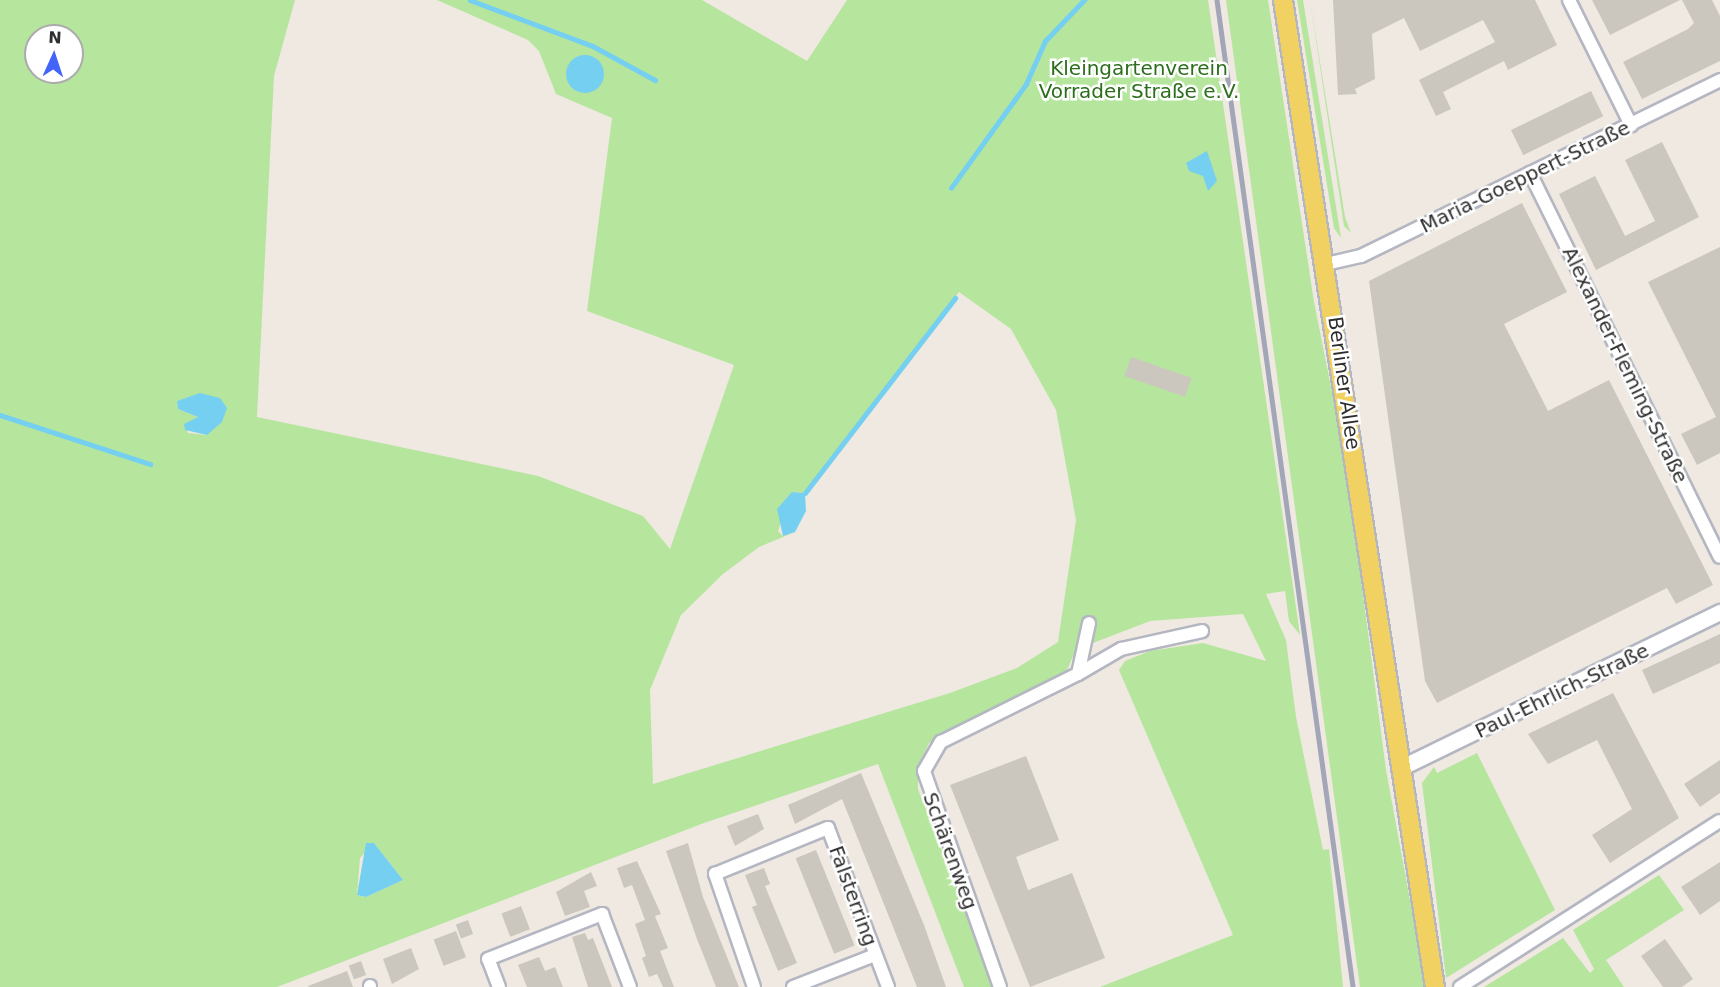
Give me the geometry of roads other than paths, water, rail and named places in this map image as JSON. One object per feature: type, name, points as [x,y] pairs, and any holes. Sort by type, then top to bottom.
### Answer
[{"type":"main road","name":"Berliner Allee","points":[[1283,0],[1326,264],[1436,987]]},
{"type":"street","points":[[1569,0],[1631,125]]},
{"type":"street","name":"Maria-Goeppert-Straße","points":[[1326,264],[1361,256],[1720,80]]},
{"type":"street","name":"Alexander-Fleming-Straße","points":[[1530,174],[1720,557]]},
{"type":"street","name":"Paul-Ehrlich-Straße","points":[[1402,767],[1720,612]]},
{"type":"street","points":[[1078,674],[1089,623]]},
{"type":"street","name":"Schärenweg","points":[[1000,987],[924,771],[941,742],[1078,674],[1121,649],[1202,631]]},
{"type":"street","points":[[1460,987],[1720,821]]},
{"type":"street","name":"Falsterring","points":[[754,987],[715,874],[828,828],[875,955]]},
{"type":"street","points":[[499,987],[488,959],[602,914],[630,987]]},
{"type":"street","points":[[793,987],[875,955],[888,987]]},
{"type":"water","points":[[585,55],[599,60],[604,74],[599,88],[585,93],[571,88],[566,74],[571,60]]},
{"type":"water","points":[[1207,151],[1217,181],[1208,191],[1203,176],[1189,171],[1186,163]]},
{"type":"water","points":[[200,393],[220,398],[227,408],[222,422],[207,435],[185,430],[184,424],[198,417],[178,409],[177,401]]},
{"type":"water","points":[[792,492],[805,493],[806,511],[795,532],[783,536],[777,509]]},
{"type":"water","points":[[366,843],[374,843],[403,880],[366,897],[357,895]]},
{"type":"waterway","points":[[470,0],[593,46],[655,80]]},
{"type":"waterway","points":[[951,188],[1026,84],[1045,41],[1084,0]]},
{"type":"waterway","points":[[805,493],[955,298]]},
{"type":"waterway","points":[[0,415],[150,464]]},
{"type":"railway","points":[[1217,0],[1353,987]]},
{"type":"park label","name":"Kleingartenverein Vorrader Straße e.V.","points":[[1139,80]]}]
